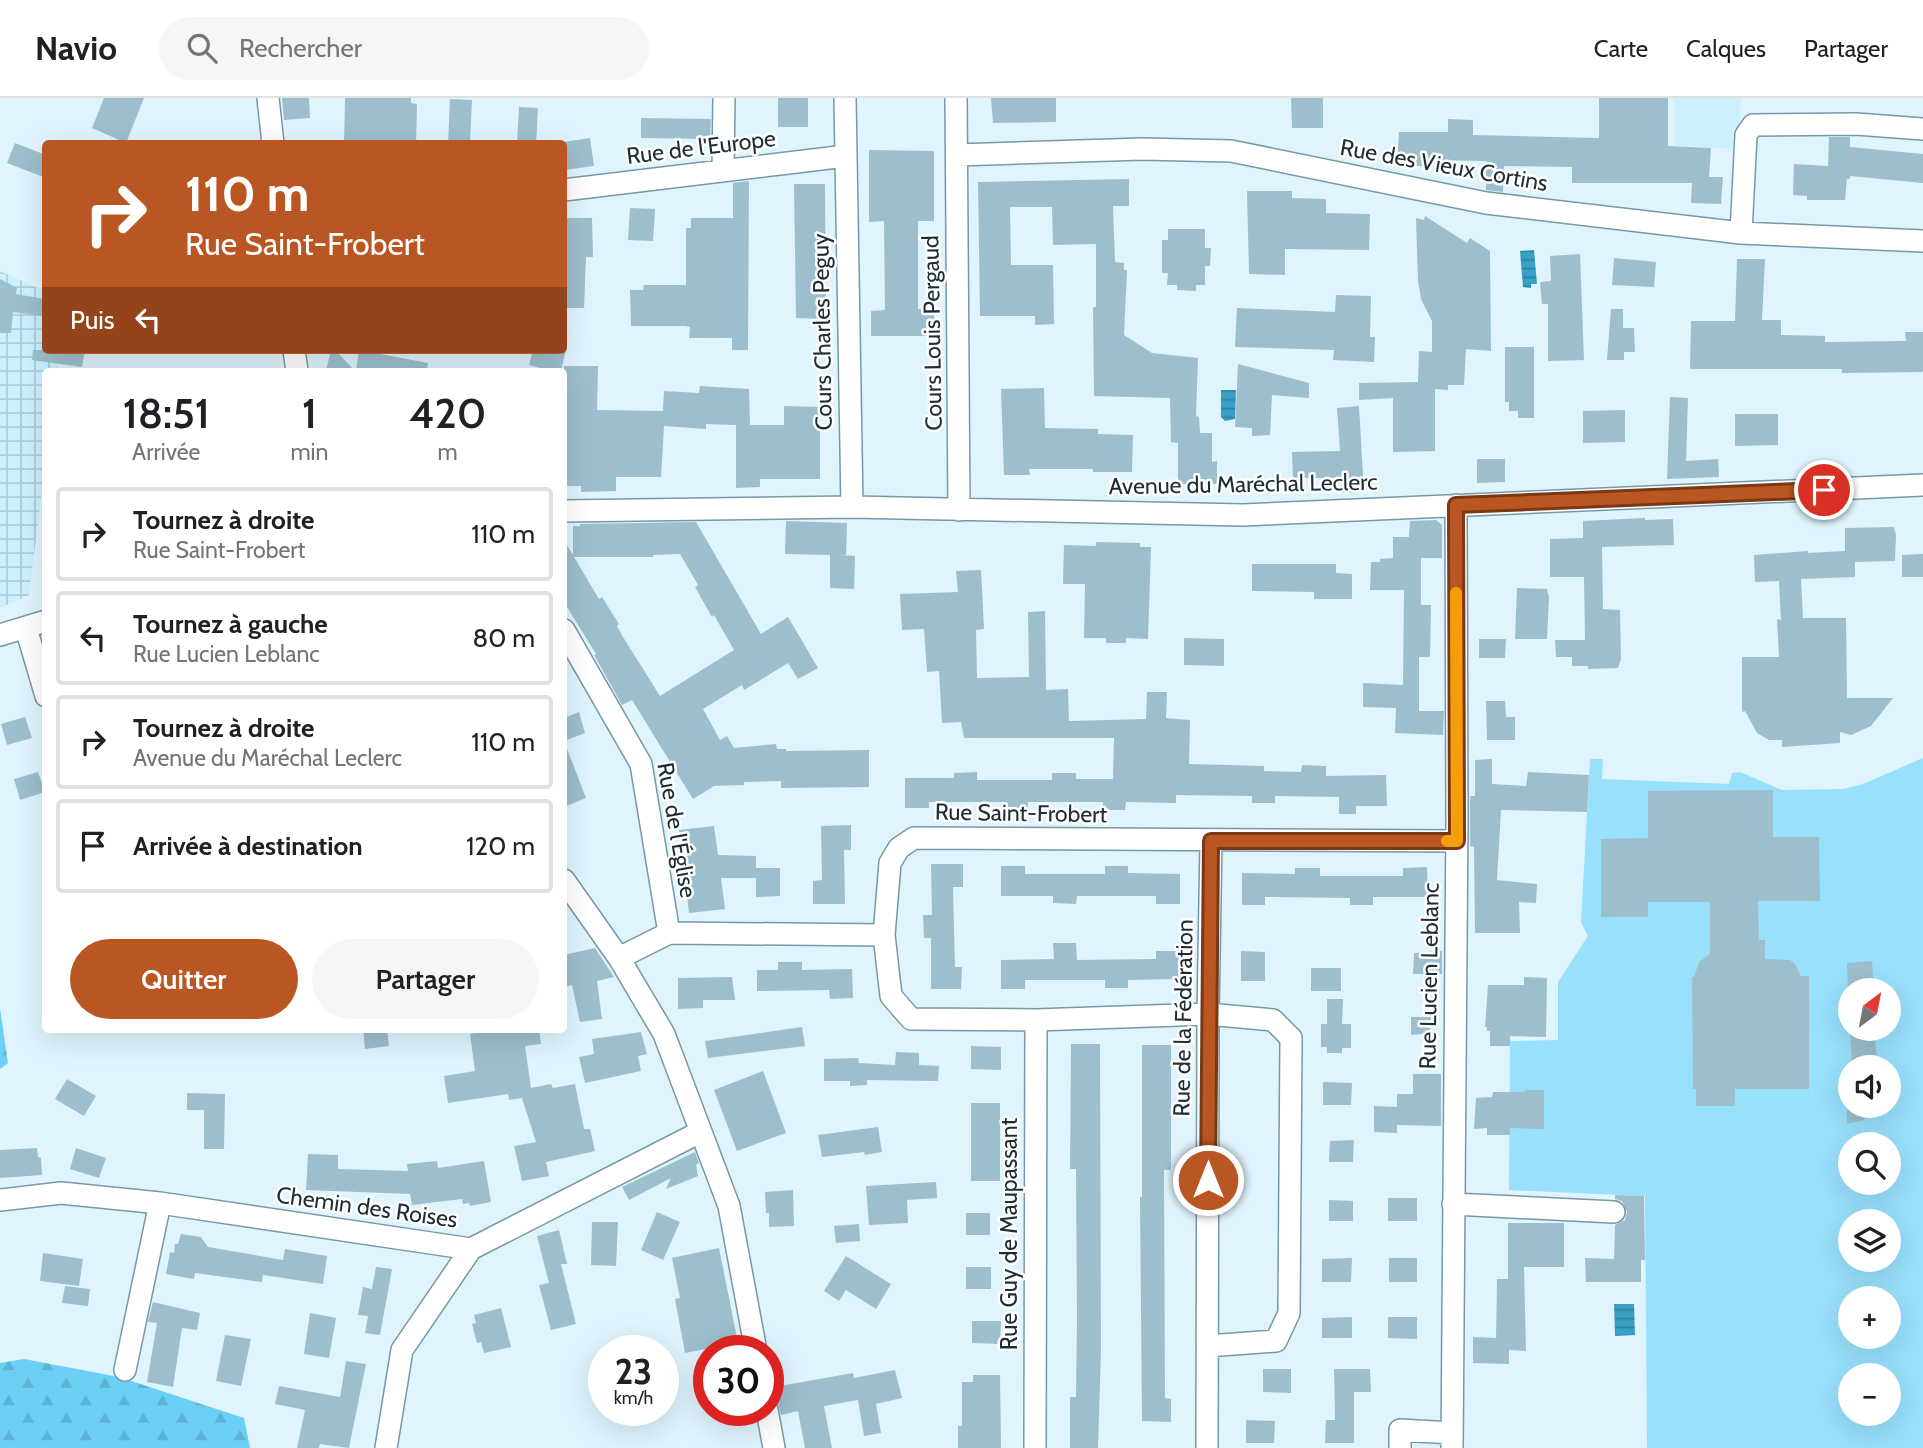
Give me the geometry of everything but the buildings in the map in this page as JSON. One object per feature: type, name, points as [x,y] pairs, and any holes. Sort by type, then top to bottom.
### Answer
[{"type":"street","points":[[268,98],[273,140]]},
{"type":"street","points":[[723,170],[724,98]]},
{"type":"street","name":"Cours Charles Peguy","points":[[845,98],[852,507]]},
{"type":"street","name":"Cours Louis Pergaud","points":[[956,98],[959,510]]},
{"type":"street","points":[[1741,233],[1746,135],[1753,125],[1856,124],[1923,129]]},
{"type":"street","name":"Rue des Vieux Cortins","points":[[957,155],[1142,149],[1231,151],[1486,203],[1741,233],[1923,242]]},
{"type":"street","name":"Rue de l'Europe","points":[[567,190],[846,156]]},
{"type":"street","name":"Avenue du Maréchal Leclerc","points":[[567,511],[852,507],[1243,515],[1923,485]]},
{"type":"street","name":"Rue Lucien Leblanc","points":[[1452,1441],[1457,841],[1456,505]]},
{"type":"street","points":[[0,635],[36,624],[42,667]]},
{"type":"street","name":"Rue de l'Église","points":[[567,635],[641,765],[669,933]]},
{"type":"street","name":"Rue Saint-Frobert","points":[[1207,1346],[1276,1341],[1289,1313],[1291,1038],[1273,1020],[1208,1014],[1036,1020],[911,1019],[891,996],[884,935],[890,863],[899,848],[914,838],[1457,841]]},
{"type":"street","name":"Rue de la Fédération","points":[[1207,1448],[1211,841]]},
{"type":"street","points":[[567,884],[619,958],[664,1034],[729,1206],[753,1335]]},
{"type":"street","points":[[619,958],[669,933],[884,935]]},
{"type":"street","name":"Rue Guy de Maupassant","points":[[1035,1448],[1036,1020]]},
{"type":"street","name":"Chemin des Roises","points":[[0,1200],[61,1193],[160,1203],[471,1249],[700,1132]]},
{"type":"street","points":[[125,1370],[160,1203]]},
{"type":"street","points":[[1453,1204],[1614,1212]]},
{"type":"street","points":[[386,1448],[402,1350],[471,1249]]},
{"type":"street","points":[[770,1426],[774,1448]]},
{"type":"street","points":[[1399,1448],[1400,1430],[1452,1441]]},
{"type":"shaded area","points":[[1674,98],[1741,98],[1738,149],[1674,145]]},
{"type":"shaded area","points":[[1534,250],[1537,284],[1531,284],[1531,288],[1523,287],[1520,251]]},
{"type":"shaded area","points":[[0,271],[42,290],[42,354],[60,354],[58,368],[42,368],[42,489],[29,595],[0,608]]},
{"type":"shaded area","points":[[1221,390],[1236,390],[1235,419],[1225,421],[1221,417]]},
{"type":"shaded area","points":[[1923,758],[1923,1448],[1647,1448],[1645,1196],[1509,1190],[1510,1041],[1558,1040],[1558,982],[1588,936],[1581,922],[1590,759],[1603,759],[1602,779],[1729,784],[1732,773],[1740,772],[1782,790],[1843,789],[1863,784]]},
{"type":"shaded area","points":[[1614,1304],[1634,1304],[1635,1335],[1615,1336]]},
{"type":"green space","points":[[0,1008],[8,1063],[0,1069]]},
{"type":"green space","points":[[24,1359],[119,1377],[244,1418],[250,1448],[0,1448],[0,1363]]},
{"type":"slow traffic","points":[[1447,841],[1457,841],[1456,593]]},
{"type":"route","points":[[1208,1180],[1211,841],[1457,841],[1456,505],[1824,490]]}]
